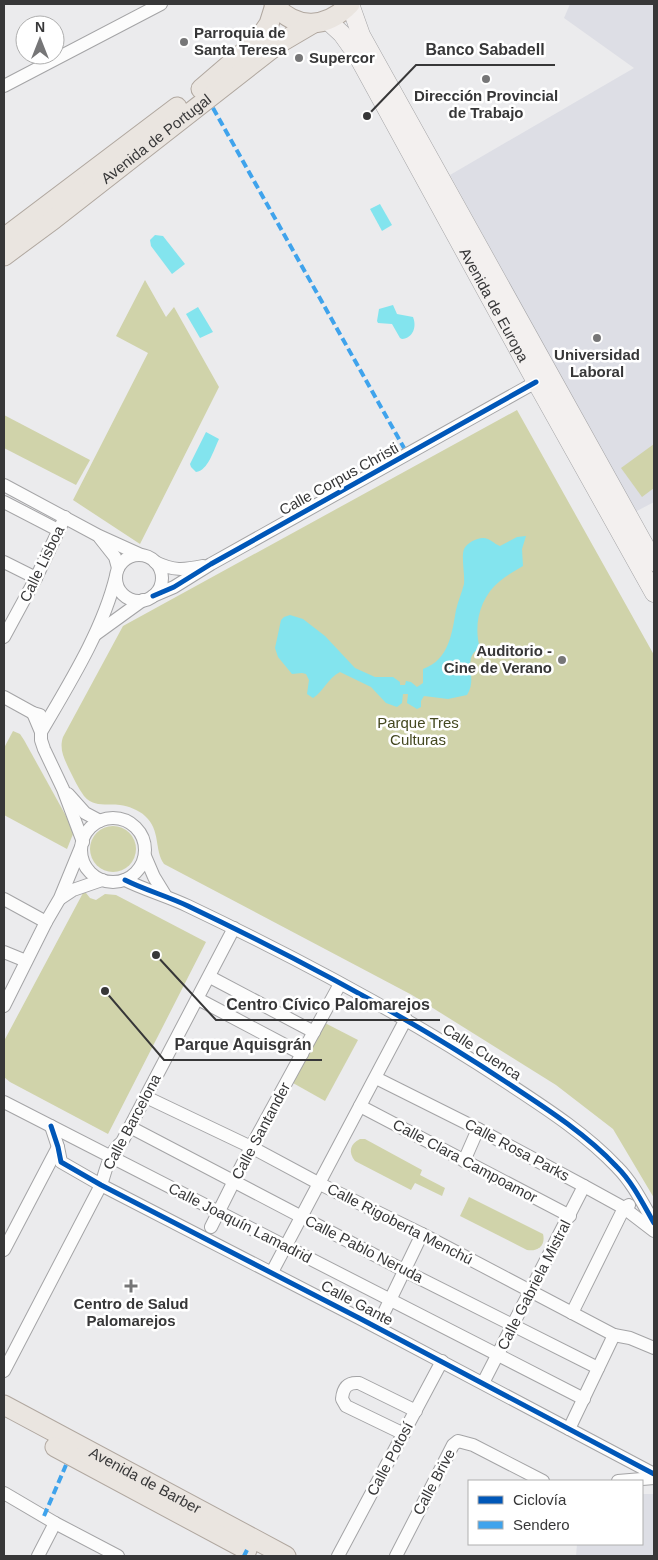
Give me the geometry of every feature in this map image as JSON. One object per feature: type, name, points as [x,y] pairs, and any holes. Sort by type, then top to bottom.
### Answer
[{"type":"main road","name":"Avenida de Portugal","points":[[4,256],[278,44],[320,22],[340,14],[350,4]]},
{"type":"main road","name":"Avenida de Europa","points":[[350,4],[361,35],[654,562]]},
{"type":"main road","name":"Avenida de Portugal","points":[[4,238],[201,89],[258,40],[268,24],[274,5]]},
{"type":"main road","points":[[274,5],[291,19],[320,22]]},
{"type":"main road","name":"Avenida de Europa","points":[[320,22],[342,34],[357,55],[654,593]]},
{"type":"main road","name":"Avenida de Barber","points":[[4,1405],[286,1556]]},
{"type":"main road","name":"Avenida de Barber","points":[[4,1420],[259,1556]]},
{"type":"street","points":[[4,86],[162,4]]},
{"type":"street","name":"Calle Corpus Christi","points":[[94,636],[105,626],[148,598],[174,587],[211,564],[536,382]]},
{"type":"street","points":[[4,485],[99,536],[146,556],[155,562],[162,573],[161,586],[148,598],[136,600],[124,595],[117,583],[114,557],[99,536]]},
{"type":"street","points":[[4,502],[58,530]]},
{"type":"street","name":"Calle Lisboa","points":[[4,637],[36,578],[65,517]]},
{"type":"street","points":[[41,732],[94,636],[112,594],[117,572],[128,558],[141,555]]},
{"type":"street","points":[[4,562],[36,578]]},
{"type":"street","name":"Calle Corpus Christi","points":[[155,562],[169,569],[211,564]]},
{"type":"street","points":[[4,697],[33,713],[42,716],[52,714]]},
{"type":"street","points":[[4,1006],[60,898],[82,844],[87,832],[92,826],[110,818],[129,822],[137,828],[142,836],[145,856],[141,866],[134,874],[125,880],[116,882],[102,880],[91,873],[85,866],[82,856],[82,844],[63,789],[44,750],[41,732],[33,713]]},
{"type":"street","points":[[63,789],[85,813],[100,821]]},
{"type":"street","points":[[145,856],[154,877],[165,895]]},
{"type":"street","points":[[60,898],[73,890],[102,880]]},
{"type":"street","name":"Calle Cuenca","points":[[125,880],[165,895],[234,928],[406,1019],[476,1062],[587,1139],[618,1168],[640,1198]]},
{"type":"street","points":[[4,899],[46,922]]},
{"type":"street","name":"Calle Barcelona","points":[[4,1371],[100,1185],[111,1156],[116,1147],[122,1142],[234,928]]},
{"type":"street","points":[[4,952],[26,962]]},
{"type":"street","points":[[210,977],[314,1032]]},
{"type":"street","name":"Calle Santander","points":[[211,1227],[251,1147],[340,984]]},
{"type":"street","points":[[198,999],[302,1054]]},
{"type":"street","points":[[272,1272],[406,1019]]},
{"type":"street","name":"Calle Rosa Parks","points":[[376,1078],[478,1129],[624,1208],[654,1231]]},
{"type":"street","name":"Calle Rigoberta Menchú","points":[[146,1097],[251,1147],[614,1335],[630,1338],[654,1348]]},
{"type":"street","name":"Calle Joaquín Lamadrid","points":[[4,1102],[584,1399]]},
{"type":"street","name":"Calle Clara Campoamor","points":[[360,1106],[570,1216]]},
{"type":"street","name":"Calle Gante","points":[[51,1126],[61,1162],[100,1185],[272,1272],[654,1474]]},
{"type":"street","name":"Calle Pablo Neruda","points":[[130,1127],[405,1271],[598,1368]]},
{"type":"street","points":[[464,1160],[478,1129]]},
{"type":"street","points":[[4,1250],[58,1147],[68,1141],[79,1140]]},
{"type":"street","name":"Calle Gabriela Mistral","points":[[483,1383],[584,1186]]},
{"type":"street","points":[[572,1313],[624,1208],[640,1198],[654,1223]]},
{"type":"street","points":[[376,1327],[422,1234]]},
{"type":"street","points":[[569,1429],[614,1335]]},
{"type":"street","name":"Calle Potosí","points":[[338,1556],[442,1361]]},
{"type":"street","points":[[404,1434],[346,1406],[342,1399],[344,1389],[353,1382],[359,1383],[416,1411]]},
{"type":"street","name":"Calle Brive","points":[[396,1556],[453,1445],[458,1440],[473,1445],[541,1480]]},
{"type":"street","points":[[630,1480],[654,1478]]},
{"type":"street","points":[[4,1493],[55,1523],[118,1556]]},
{"type":"street","points":[[38,1556],[55,1523]]},
{"type":"shaded area","name":"Universidad Laboral","points":[[570,4],[654,4],[654,502],[635,512],[450,175],[634,68],[564,18]]},
{"type":"shaded area","points":[[643,1494],[654,1494],[654,1556],[576,1556],[577,1545],[643,1545]]},
{"type":"green space","points":[[145,280],[166,317],[174,307],[219,387],[140,544],[73,500],[148,353],[116,336]]},
{"type":"green space","name":"Parque Tres Culturas","points":[[517,410],[654,655],[654,1198],[613,1129],[556,1085],[412,995],[164,864],[159,853],[153,827],[143,814],[130,807],[97,804],[88,800],[76,783],[65,761],[62,749],[63,737],[123,626]]},
{"type":"green space","points":[[4,415],[90,460],[76,485],[4,448]]},
{"type":"green space","points":[[654,444],[654,488],[642,497],[621,468]]},
{"type":"green space","points":[[13,731],[20,734],[24,740],[71,825],[73,834],[67,849],[4,815],[4,748]]},
{"type":"green space","points":[[113,826],[126,830],[132,836],[136,849],[132,862],[126,868],[113,872],[100,868],[94,862],[90,849],[94,836],[100,830]]},
{"type":"green space","points":[[83,893],[96,900],[105,894],[116,895],[206,942],[108,1134],[10,1082],[4,1077],[4,1041]]},
{"type":"green space","points":[[325,1023],[358,1040],[325,1101],[293,1083]]},
{"type":"green space","points":[[360,1139],[365,1139],[422,1170],[420,1175],[445,1188],[442,1196],[415,1183],[411,1190],[355,1161],[351,1154],[351,1148]]},
{"type":"green space","points":[[469,1197],[543,1234],[544,1238],[540,1247],[535,1250],[527,1250],[460,1216]]},
{"type":"water","points":[[380,204],[392,225],[382,231],[370,209]]},
{"type":"water","points":[[155,235],[163,236],[185,264],[172,274],[151,246],[150,240]]},
{"type":"water","points":[[393,305],[397,314],[413,317],[415,325],[409,337],[400,338],[392,324],[378,323],[377,321],[379,309]]},
{"type":"water","points":[[198,307],[213,332],[200,338],[186,314]]},
{"type":"water","points":[[206,432],[219,439],[207,464],[200,471],[196,472],[190,464]]},
{"type":"water","points":[[526,536],[522,549],[523,566],[500,581],[487,595],[483,603],[477,630],[480,648],[471,657],[471,681],[467,695],[448,699],[424,696],[421,701],[421,707],[417,709],[407,703],[408,694],[403,694],[402,703],[397,707],[386,703],[371,687],[340,672],[313,698],[307,694],[309,680],[306,674],[292,674],[278,657],[275,648],[281,620],[290,615],[303,619],[325,636],[355,668],[375,677],[393,677],[400,682],[400,685],[405,685],[406,681],[411,682],[417,687],[423,683],[423,669],[439,659],[448,645],[464,584],[463,556],[465,547],[472,541],[480,538],[488,539],[500,546],[517,537]]},
{"type":"marked path","points":[[213,108],[404,448]]},
{"type":"marked path","points":[[44,1516],[66,1465]]},
{"type":"marked path","points":[[244,1556],[247,1550]]},
{"type":"cycle path","points":[[153,596],[174,587],[211,564],[536,382]]},
{"type":"cycle path","points":[[125,880],[188,906],[310,967],[350,988],[468,1057],[564,1121],[592,1143],[628,1180],[654,1223]]},
{"type":"cycle path","points":[[51,1126],[61,1162],[101,1185],[359,1318],[654,1474]]},
{"type":"place","name":"Parroquia de Santa Teresa","points":[[184,42]]},
{"type":"place","name":"Supercor","points":[[299,58]]},
{"type":"place","name":"Dirección Provincial de Trabajo","points":[[486,79]]},
{"type":"place","name":"Banco Sabadell","points":[[367,116]]},
{"type":"place","name":"Universidad Laboral","points":[[597,338]]},
{"type":"place","name":"Auditorio - Cine de Verano","points":[[562,660]]},
{"type":"place","name":"Centro Cívico Palomarejos","points":[[156,955]]},
{"type":"place","name":"Parque Aquisgrán","points":[[105,991]]},
{"type":"place","name":"Centro de Salud Palomarejos","points":[[131,1286]]}]
